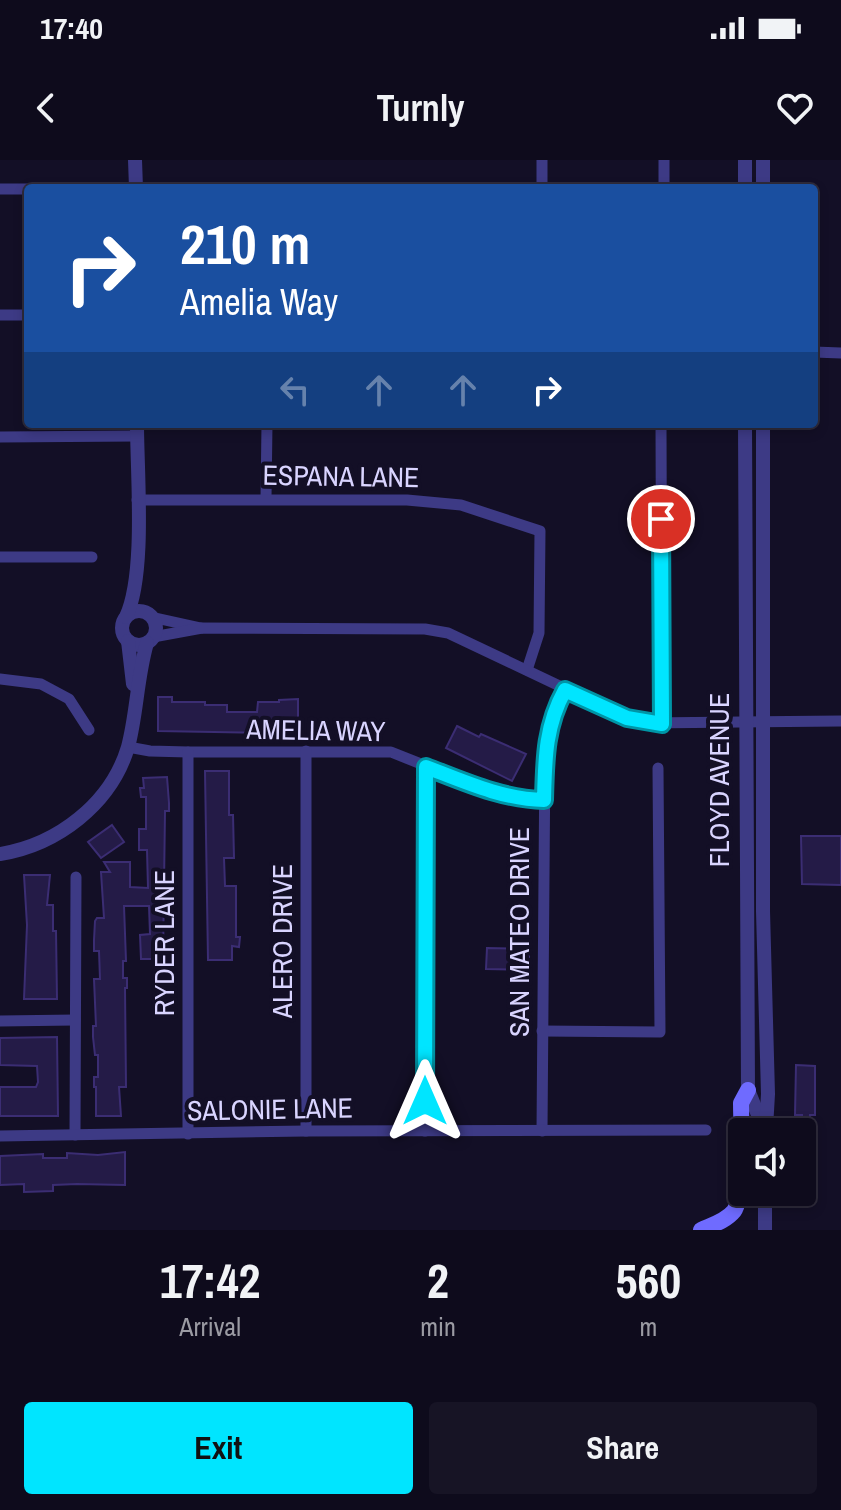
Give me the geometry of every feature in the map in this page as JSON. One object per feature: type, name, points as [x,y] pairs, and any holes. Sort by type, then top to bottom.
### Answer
[{"type":"main road","points":[[701,1230],[721,1222],[733,1212],[740,1196],[741,1103],[748,1090]]},
{"type":"street","points":[[135,160],[136,184]]},
{"type":"street","points":[[542,160],[542,184]]},
{"type":"street","points":[[664,160],[664,184]]},
{"type":"street","points":[[745,160],[745,184]]},
{"type":"street","points":[[763,160],[763,184]]},
{"type":"street","points":[[0,189],[24,189]]},
{"type":"street","points":[[0,315],[24,315]]},
{"type":"street","points":[[818,352],[841,353]]},
{"type":"street","points":[[266,498],[267,428]]},
{"type":"street","points":[[661,428],[662,724]]},
{"type":"street","name":"FLOYD AVENUE","points":[[745,428],[748,1090],[759,1118]]},
{"type":"street","name":"FLOYD AVENUE","points":[[763,428],[763,980],[768,1094],[766,1118]]},
{"type":"street","points":[[0,437],[137,430],[138,566],[133,597],[122,628],[128,641],[137,696]]},
{"type":"street","name":"ESPANA LANE","points":[[137,500],[407,500],[461,505],[540,531],[539,633],[527,670]]},
{"type":"street","points":[[0,557],[92,557]]},
{"type":"street","points":[[0,854],[41,843],[82,815],[99,800],[111,783],[128,747],[137,696],[155,628],[149,616],[138,566]]},
{"type":"street","points":[[126,617],[136,612],[202,628],[425,629],[448,633],[627,718],[662,724],[841,721]]},
{"type":"street","points":[[128,641],[138,645],[202,628]]},
{"type":"street","points":[[0,679],[41,684],[69,699],[89,730]]},
{"type":"street","name":"SAN MATEO DRIVE","points":[[542,1131],[545,749],[549,726],[565,690]]},
{"type":"street","name":"AMELIA WAY","points":[[128,747],[188,752],[391,752],[494,793],[544,800]]},
{"type":"street","name":"ALERO DRIVE","points":[[306,751],[306,1131]]},
{"type":"street","name":"RYDER LANE","points":[[188,752],[188,1134]]},
{"type":"street","points":[[425,1131],[426,767]]},
{"type":"street","points":[[542,1031],[660,1032],[658,768]]},
{"type":"street","points":[[75,1135],[76,877]]},
{"type":"street","points":[[0,1021],[75,1020]]},
{"type":"street","name":"SALONIE LANE","points":[[0,1136],[706,1130]]},
{"type":"street","points":[[765,1206],[765,1230]]},
{"type":"building","points":[[158,697],[172,697],[172,702],[227,705],[227,712],[257,712],[258,702],[298,699],[298,726],[292,726],[292,732],[275,733],[158,731]]},
{"type":"building","points":[[457,726],[526,754],[512,781],[446,748]]},
{"type":"building","points":[[205,771],[229,771],[229,815],[233,815],[234,858],[224,858],[225,886],[236,886],[236,937],[240,937],[239,947],[232,946],[232,960],[208,960]]},
{"type":"building","points":[[167,777],[169,811],[165,811],[163,959],[141,959],[140,935],[150,934],[149,906],[124,906],[126,1087],[119,1087],[121,1116],[96,1116],[94,1077],[98,1077],[98,1055],[95,1055],[93,1037],[93,1026],[96,1026],[94,979],[100,979],[99,951],[94,951],[94,940],[95,921],[104,918],[101,872],[110,872],[104,862],[130,862],[130,887],[148,888],[147,850],[139,850],[139,829],[146,829],[146,797],[141,797],[140,788],[144,788],[143,778]]},
{"type":"building","points":[[112,825],[124,842],[101,858],[88,842]]},
{"type":"building","points":[[801,836],[841,836],[841,885],[802,884]]},
{"type":"building","points":[[24,875],[50,875],[47,905],[53,905],[53,931],[56,931],[57,999],[24,999],[27,925]]},
{"type":"building","points":[[487,948],[529,949],[529,970],[486,969]]},
{"type":"building","points":[[57,1037],[58,1116],[0,1116],[0,1087],[36,1087],[38,1082],[37,1066],[0,1065],[0,1038]]},
{"type":"building","points":[[796,1065],[815,1066],[815,1115],[802,1118],[802,1115],[795,1115]]},
{"type":"building","points":[[125,1152],[125,1185],[53,1185],[53,1191],[24,1192],[24,1184],[0,1185],[0,1156],[43,1154],[43,1158],[67,1158],[67,1153],[98,1155]]},
{"type":"route","points":[[425,1101],[426,767],[494,793],[544,800],[545,749],[549,726],[565,690],[627,718],[662,724],[661,519]]}]
